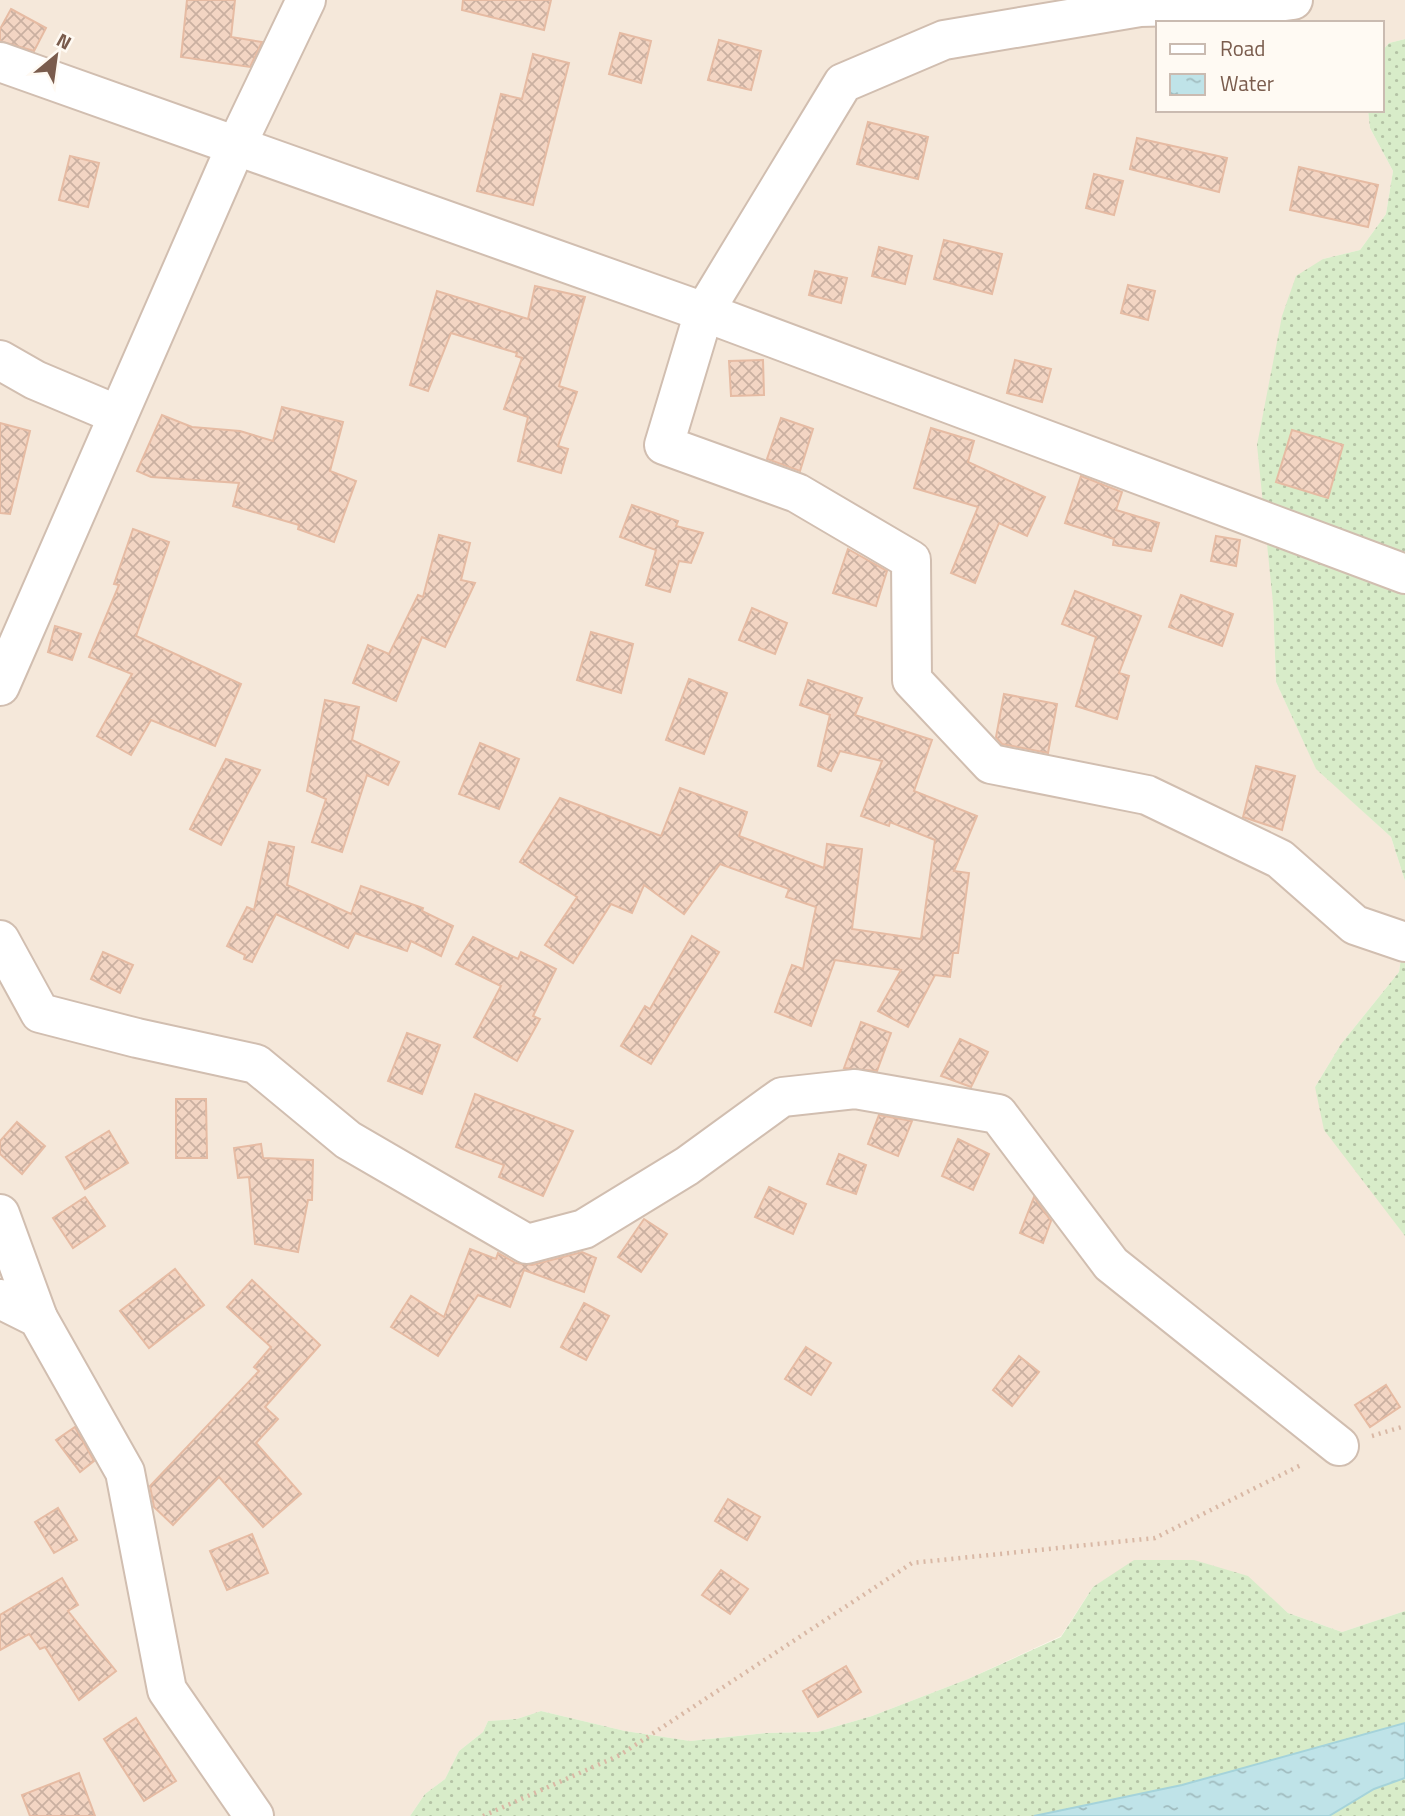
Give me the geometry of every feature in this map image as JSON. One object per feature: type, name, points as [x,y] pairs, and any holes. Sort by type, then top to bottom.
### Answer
[{"type":"street","points":[[0,686],[236,146],[306,0]]},
{"type":"street","points":[[1293,0],[1140,7],[944,40],[843,83],[704,312],[664,445],[797,494],[911,560],[912,680],[991,764],[1147,795],[1280,859],[1355,925],[1405,942]]},
{"type":"street","points":[[0,62],[704,312],[1405,574]]},
{"type":"street","points":[[0,360],[35,380],[118,415]]},
{"type":"street","points":[[0,940],[40,1013],[256,1064],[348,1140],[527,1244],[584,1229],[687,1166],[782,1097],[855,1089],[998,1114],[1111,1264],[1339,1446]]},
{"type":"street","points":[[0,1214],[38,1318],[125,1472],[167,1690],[254,1816]]},
{"type":"street","points":[[0,1299],[38,1318]]},
{"type":"path","points":[[483,1816],[620,1755],[912,1563],[1155,1538],[1339,1446],[1405,1426]]},
{"type":"shaded area","points":[[0,0],[1405,0],[1405,39],[1389,43],[1384,49],[1384,21],[1156,21],[1156,112],[1368,112],[1370,128],[1393,171],[1386,214],[1360,250],[1323,259],[1273,603],[1276,682],[1316,768],[1391,837],[1405,881],[1405,931],[1399,972],[1341,1044],[1315,1087],[1367,1184],[1405,1236],[1405,1611],[1342,1632],[1288,1613],[1247,1576],[1093,1587],[1061,1636],[968,1679],[872,1716],[817,1732],[766,1733],[690,1741],[625,1731],[541,1711],[517,1719],[488,1721],[483,1732],[459,1751],[445,1779],[425,1794],[410,1816],[0,1816]]},
{"type":"green space","points":[[1405,39],[1405,881],[1391,837],[1316,769],[1276,682],[1273,603],[1257,445],[1282,316],[1296,276],[1323,259],[1360,250],[1386,214],[1393,171],[1370,128],[1368,112],[1384,112],[1384,49],[1389,43]]},
{"type":"green space","points":[[1405,931],[1405,1236],[1324,1130],[1315,1087],[1341,1044],[1399,972]]},
{"type":"green space","points":[[1134,1560],[1194,1560],[1248,1576],[1288,1613],[1342,1632],[1405,1611],[1405,1723],[1182,1785],[1034,1816],[410,1816],[425,1794],[445,1779],[459,1751],[483,1732],[488,1721],[517,1719],[541,1711],[625,1731],[690,1741],[766,1733],[817,1732],[872,1716],[968,1679],[1061,1637],[1093,1587]]},
{"type":"green space","points":[[1405,1778],[1405,1816],[1329,1816],[1374,1789]]},
{"type":"water","points":[[1405,1723],[1405,1778],[1374,1789],[1329,1816],[1034,1816],[1182,1785]]},
{"type":"building","points":[[187,0],[235,0],[231,37],[262,42],[250,67],[181,57]]},
{"type":"building","points":[[463,0],[551,0],[544,30],[462,10]]},
{"type":"building","points":[[11,9],[46,28],[34,51],[0,41],[0,29]]},
{"type":"building","points":[[620,33],[651,41],[641,83],[609,74]]},
{"type":"building","points":[[719,40],[761,51],[751,90],[708,80]]},
{"type":"building","points":[[533,54],[569,63],[533,205],[477,191],[501,94],[522,99]]},
{"type":"building","points":[[868,122],[928,137],[918,179],[857,164]]},
{"type":"building","points":[[1137,138],[1227,158],[1219,192],[1130,169]]},
{"type":"building","points":[[70,156],[99,163],[88,207],[59,200]]},
{"type":"building","points":[[1299,167],[1378,185],[1368,227],[1290,210]]},
{"type":"building","points":[[1094,174],[1123,181],[1114,215],[1086,208]]},
{"type":"building","points":[[944,240],[1002,254],[992,294],[934,279]]},
{"type":"building","points":[[879,247],[912,256],[905,284],[872,276]]},
{"type":"building","points":[[815,271],[847,278],[841,303],[809,295]]},
{"type":"building","points":[[1128,285],[1155,291],[1148,320],[1121,313]]},
{"type":"building","points":[[535,286],[585,297],[559,386],[577,392],[558,446],[568,449],[561,473],[518,461],[528,417],[504,409],[522,358],[516,356],[517,353],[451,333],[428,391],[410,385],[437,291],[528,319]]},
{"type":"building","points":[[763,360],[764,395],[731,396],[729,361]]},
{"type":"building","points":[[1015,360],[1051,369],[1042,402],[1007,393]]},
{"type":"building","points":[[282,407],[343,422],[330,471],[356,481],[334,542],[298,529],[299,525],[233,506],[239,483],[151,477],[137,471],[162,415],[192,427],[240,431],[273,441]]},
{"type":"building","points":[[781,418],[813,429],[800,471],[767,459]]},
{"type":"building","points":[[0,423],[30,431],[10,514],[0,513]]},
{"type":"building","points":[[931,428],[974,441],[968,462],[1045,497],[1027,536],[999,523],[975,583],[951,573],[978,507],[914,488]]},
{"type":"building","points":[[1292,430],[1343,445],[1328,498],[1276,482]]},
{"type":"building","points":[[1081,476],[1122,492],[1116,510],[1159,523],[1151,551],[1113,545],[1114,539],[1065,523]]},
{"type":"building","points":[[632,505],[678,521],[676,526],[703,533],[691,563],[679,561],[670,592],[646,585],[656,550],[620,537]]},
{"type":"building","points":[[133,529],[169,542],[136,636],[241,684],[215,746],[151,720],[131,755],[97,736],[132,674],[89,657],[119,585],[114,584]]},
{"type":"building","points":[[439,535],[470,543],[461,580],[475,583],[445,647],[422,637],[396,701],[353,683],[368,645],[389,654],[418,595],[423,597]]},
{"type":"building","points":[[1216,536],[1240,540],[1236,566],[1211,561]]},
{"type":"building","points":[[848,549],[887,571],[876,606],[833,593]]},
{"type":"building","points":[[1075,591],[1141,616],[1119,673],[1129,676],[1117,719],[1076,706],[1096,637],[1062,624]]},
{"type":"building","points":[[1181,595],[1233,614],[1222,646],[1169,627]]},
{"type":"building","points":[[752,608],[787,623],[775,654],[739,640]]},
{"type":"building","points":[[55,626],[81,634],[72,660],[48,652]]},
{"type":"building","points":[[591,632],[633,644],[621,693],[577,680]]},
{"type":"building","points":[[689,679],[727,693],[704,754],[666,740]]},
{"type":"building","points":[[808,680],[862,698],[855,715],[932,740],[914,791],[977,816],[954,871],[969,873],[958,953],[953,953],[950,977],[935,975],[908,1027],[878,1011],[901,970],[835,960],[811,1026],[775,1012],[792,965],[803,969],[816,907],[786,897],[789,889],[720,864],[684,914],[644,885],[632,913],[611,904],[573,963],[545,945],[577,897],[520,862],[560,798],[661,836],[680,788],[747,812],[739,836],[824,868],[827,844],[862,849],[852,929],[921,939],[935,840],[890,822],[889,826],[861,816],[882,761],[840,751],[831,771],[818,766],[830,715],[800,705]]},
{"type":"building","points":[[1004,694],[1057,704],[1048,753],[1002,744],[996,737]]},
{"type":"building","points":[[325,700],[359,707],[352,740],[399,762],[388,785],[367,775],[342,852],[312,842],[326,799],[307,791]]},
{"type":"building","points":[[480,743],[519,759],[499,809],[459,794]]},
{"type":"building","points":[[226,759],[260,770],[221,845],[190,829]]},
{"type":"building","points":[[1256,766],[1295,776],[1282,830],[1243,817]]},
{"type":"building","points":[[269,842],[294,847],[287,885],[351,914],[361,886],[423,908],[422,911],[453,926],[441,956],[411,941],[407,951],[355,933],[348,948],[276,914],[252,962],[244,959],[245,955],[227,946],[247,907],[254,910]]},
{"type":"building","points":[[692,936],[719,952],[651,1064],[621,1046],[645,1006],[650,1009]]},
{"type":"building","points":[[473,937],[518,959],[521,952],[556,969],[533,1016],[540,1019],[517,1061],[474,1037],[501,986],[456,964]]},
{"type":"building","points":[[103,952],[133,965],[120,993],[91,979]]},
{"type":"building","points":[[861,1022],[891,1033],[877,1071],[844,1068]]},
{"type":"building","points":[[407,1033],[440,1045],[422,1094],[388,1081]]},
{"type":"building","points":[[960,1039],[988,1052],[971,1087],[941,1076]]},
{"type":"building","points":[[475,1094],[573,1131],[543,1196],[499,1177],[504,1165],[456,1147]]},
{"type":"building","points":[[176,1099],[206,1099],[207,1158],[176,1158]]},
{"type":"building","points":[[879,1115],[912,1121],[898,1156],[868,1144]]},
{"type":"building","points":[[17,1122],[45,1146],[22,1174],[0,1154],[0,1141]]},
{"type":"building","points":[[109,1131],[128,1163],[85,1189],[66,1157]]},
{"type":"building","points":[[958,1139],[989,1154],[973,1190],[942,1176]]},
{"type":"building","points":[[261,1144],[263,1158],[313,1160],[312,1200],[308,1200],[298,1252],[255,1244],[249,1177],[238,1178],[234,1148]]},
{"type":"building","points":[[839,1154],[866,1165],[856,1194],[827,1184]]},
{"type":"building","points":[[769,1187],[806,1204],[793,1234],[755,1217]]},
{"type":"building","points":[[85,1197],[105,1226],[73,1248],[53,1218]]},
{"type":"building","points":[[1034,1197],[1051,1221],[1043,1243],[1020,1233]]},
{"type":"building","points":[[644,1219],[667,1234],[641,1272],[618,1257]]},
{"type":"building","points":[[470,1249],[496,1259],[498,1253],[516,1263],[532,1265],[582,1252],[596,1258],[584,1292],[524,1270],[510,1307],[478,1295],[438,1356],[391,1327],[411,1296],[444,1317]]},
{"type":"building","points":[[175,1269],[204,1305],[149,1348],[120,1311]]},
{"type":"building","points":[[252,1280],[320,1345],[265,1407],[278,1419],[256,1443],[301,1494],[263,1527],[219,1477],[173,1525],[154,1507],[150,1486],[259,1371],[254,1367],[271,1347],[227,1307]]},
{"type":"building","points":[[584,1303],[609,1316],[586,1360],[561,1347]]},
{"type":"building","points":[[806,1347],[831,1363],[811,1395],[785,1379]]},
{"type":"building","points":[[1019,1356],[1039,1372],[1012,1406],[993,1390]]},
{"type":"building","points":[[1386,1385],[1400,1407],[1370,1427],[1355,1405]]},
{"type":"building","points":[[75,1427],[94,1461],[80,1472],[56,1440]]},
{"type":"building","points":[[728,1499],[760,1517],[747,1540],[715,1521]]},
{"type":"building","points":[[58,1508],[77,1540],[54,1553],[35,1522]]},
{"type":"building","points":[[252,1534],[268,1573],[227,1590],[210,1551]]},
{"type":"building","points":[[721,1570],[748,1589],[730,1614],[702,1595]]},
{"type":"building","points":[[62,1578],[78,1605],[68,1611],[116,1671],[79,1700],[45,1647],[40,1649],[29,1634],[0,1650],[0,1615]]},
{"type":"building","points":[[846,1666],[861,1692],[818,1717],[803,1691]]},
{"type":"building","points":[[136,1718],[176,1781],[144,1801],[104,1739]]},
{"type":"building","points":[[79,1773],[95,1816],[30,1816],[22,1795]]}]
